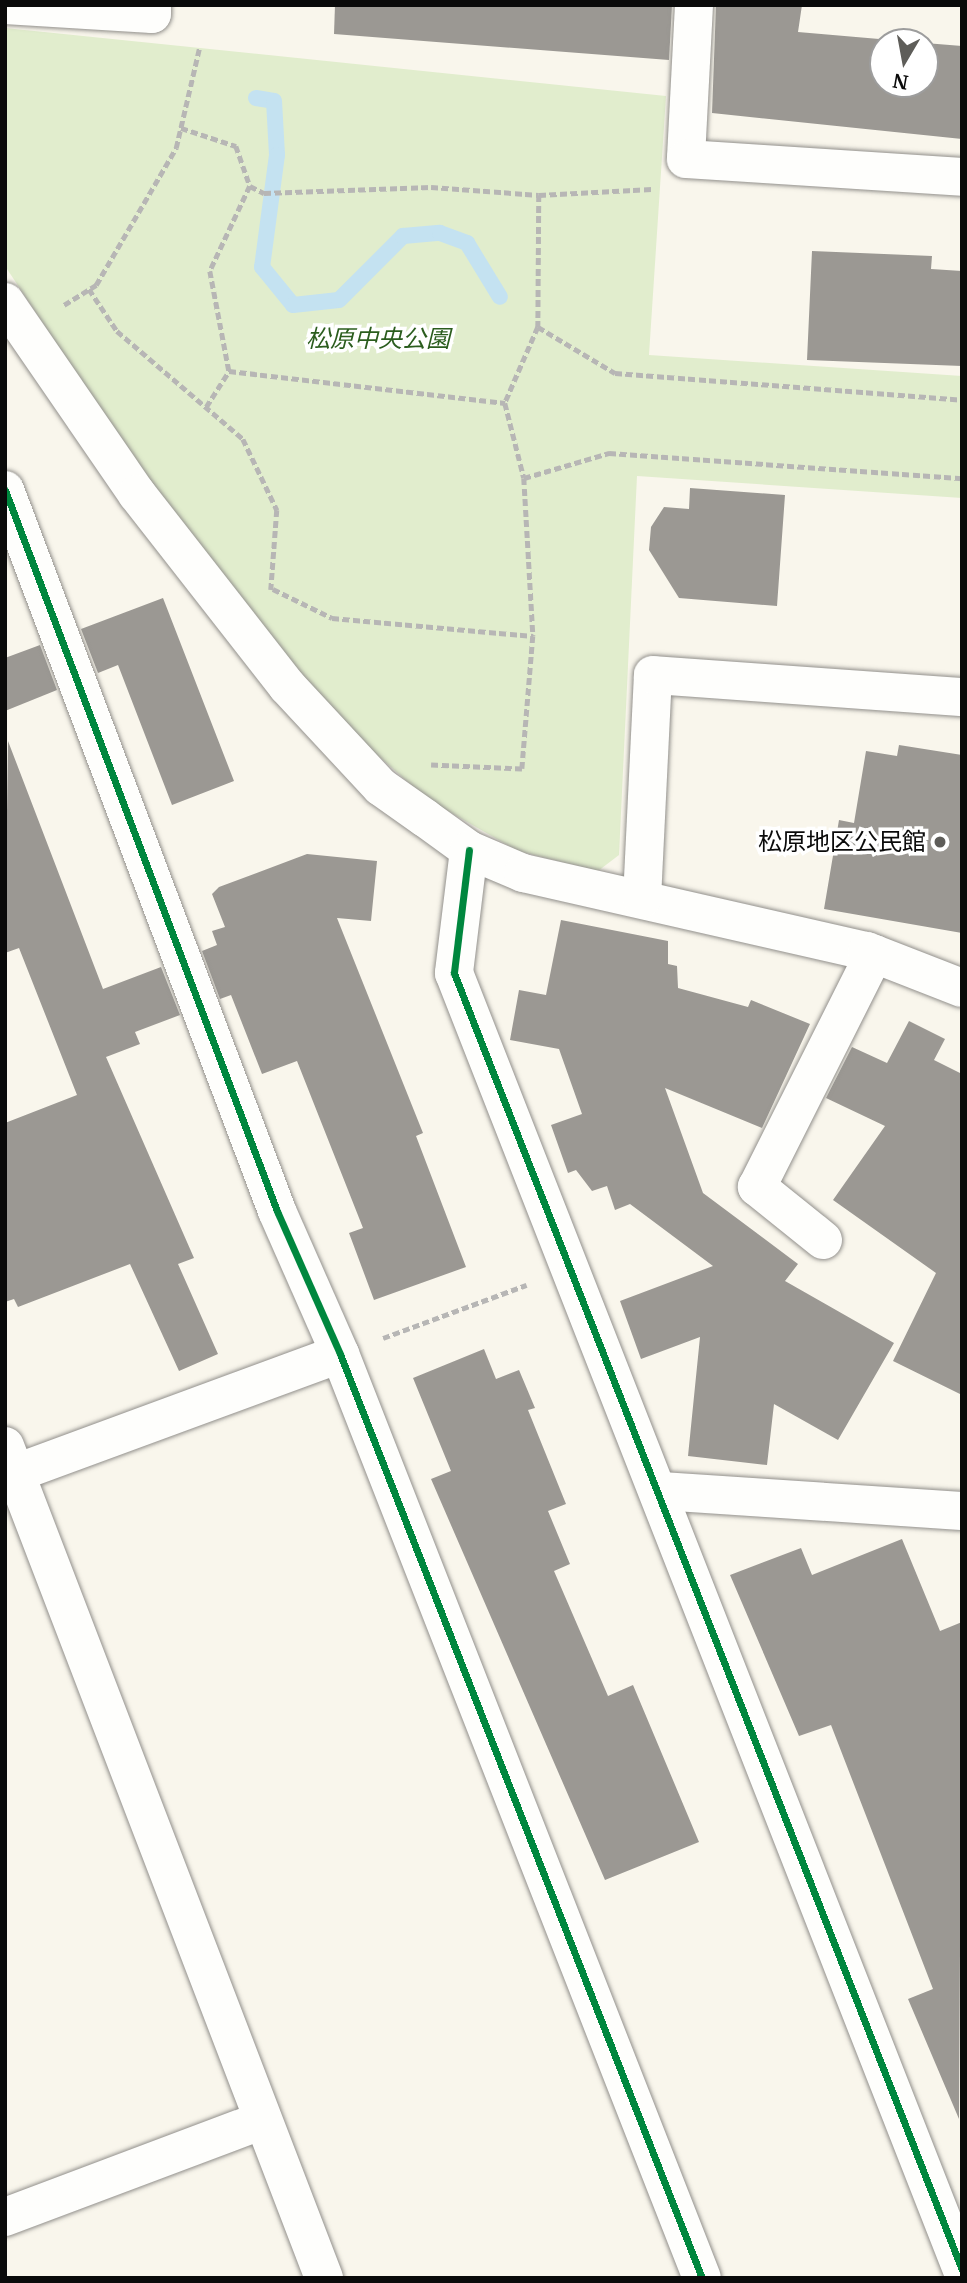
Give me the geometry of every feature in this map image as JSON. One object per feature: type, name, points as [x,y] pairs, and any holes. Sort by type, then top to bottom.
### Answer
[{"type":"street","points":[[5,5],[152,14],[152,5]]},
{"type":"street","points":[[694,5],[687,159],[962,177]]},
{"type":"street","points":[[5,302],[137,494],[242,629],[381,787],[469,850],[523,873],[874,954],[962,988]]},
{"type":"street","points":[[5,490],[276,1211],[340,1354],[702,2278]]},
{"type":"street","points":[[642,900],[653,674],[962,696]]},
{"type":"street","points":[[469,850],[454,973],[661,1491],[947,2189],[962,2270]]},
{"type":"street","points":[[823,1240],[757,1187],[874,954]]},
{"type":"street","points":[[324,2278],[260,2121],[11,1460],[340,1354]]},
{"type":"street","points":[[661,1491],[962,1511]]},
{"type":"street","points":[[5,2217],[260,2121]]},
{"type":"path","points":[[60,307],[89,289],[176,148],[199,49]]},
{"type":"path","points":[[181,128],[236,146],[250,186],[278,196],[431,187],[538,195],[660,188]]},
{"type":"path","points":[[206,407],[229,371],[209,271],[250,186]]},
{"type":"path","points":[[425,818],[431,762],[522,769],[533,636],[523,478],[505,403],[538,327],[538,195]]},
{"type":"path","points":[[89,289],[117,331],[243,439],[277,510],[272,589],[242,629]]},
{"type":"path","points":[[538,327],[615,373],[962,400]]},
{"type":"path","points":[[229,371],[505,403]]},
{"type":"path","points":[[523,478],[609,453],[962,478]]},
{"type":"path","points":[[272,589],[332,618],[533,636]]},
{"type":"path","points":[[340,1354],[527,1285]]},
{"type":"green space","name":"松原中央公園","points":[[5,28],[666,96],[649,355],[962,376],[962,498],[637,476],[619,855],[598,871],[518,851],[427,799],[322,706],[201,561],[5,266]]},
{"type":"building","points":[[335,5],[672,5],[669,60],[334,34]]},
{"type":"building","points":[[716,5],[802,5],[798,32],[869,38],[869,98],[939,98],[939,44],[962,46],[962,139],[712,113]]},
{"type":"building","points":[[812,251],[932,256],[931,269],[962,271],[962,366],[807,360]]},
{"type":"building","points":[[690,488],[785,495],[777,606],[679,598],[649,550],[651,527],[664,507],[689,509]]},
{"type":"building","points":[[163,598],[234,781],[172,805],[118,665],[98,673],[81,629]]},
{"type":"building","points":[[40,645],[57,690],[5,711],[5,658]]},
{"type":"building","points":[[8,741],[103,989],[161,967],[180,1015],[135,1032],[140,1044],[106,1057],[194,1258],[178,1264],[218,1354],[179,1371],[130,1264],[18,1307],[14,1299],[5,1302],[5,1123],[77,1095],[19,948],[5,953]]},
{"type":"building","points":[[899,745],[962,755],[962,933],[824,909],[839,820],[854,823],[866,751],[897,756]]},
{"type":"building","points":[[307,854],[377,861],[371,921],[337,918],[423,1133],[416,1136],[466,1267],[374,1300],[349,1233],[363,1228],[297,1061],[262,1074],[231,995],[220,999],[202,951],[217,945],[212,931],[225,927],[212,894],[219,887]]},
{"type":"building","points":[[561,920],[668,941],[668,964],[677,966],[678,988],[748,1007],[751,1000],[810,1024],[762,1128],[665,1088],[703,1193],[798,1264],[785,1281],[894,1343],[838,1440],[774,1404],[767,1465],[688,1456],[700,1337],[641,1359],[620,1301],[713,1266],[630,1204],[615,1210],[607,1186],[592,1191],[576,1170],[568,1173],[551,1125],[582,1114],[559,1049],[510,1040],[519,990],[546,995]]},
{"type":"building","points":[[909,1021],[945,1039],[934,1060],[962,1074],[962,1395],[893,1361],[936,1273],[833,1200],[885,1126],[826,1098],[852,1047],[887,1063]]},
{"type":"building","points":[[484,1349],[496,1379],[519,1370],[535,1408],[528,1410],[566,1504],[548,1511],[570,1564],[554,1571],[608,1696],[633,1685],[699,1842],[605,1880],[431,1479],[451,1471],[413,1378]]},
{"type":"building","points":[[902,1539],[940,1631],[962,1622],[959,2119],[908,1999],[933,1989],[831,1725],[799,1736],[730,1575],[801,1548],[812,1575]]},
{"type":"waterway","points":[[256,98],[274,101],[277,155],[262,267],[293,305],[339,300],[403,236],[440,233],[467,243],[500,297]]},
{"type":"cycle path","points":[[5,490],[277,1211],[340,1354],[702,2278]]},
{"type":"cycle path","points":[[469,850],[454,973],[962,2270]]},
{"type":"place","name":"松原地区公民館","points":[[940,842]]}]
